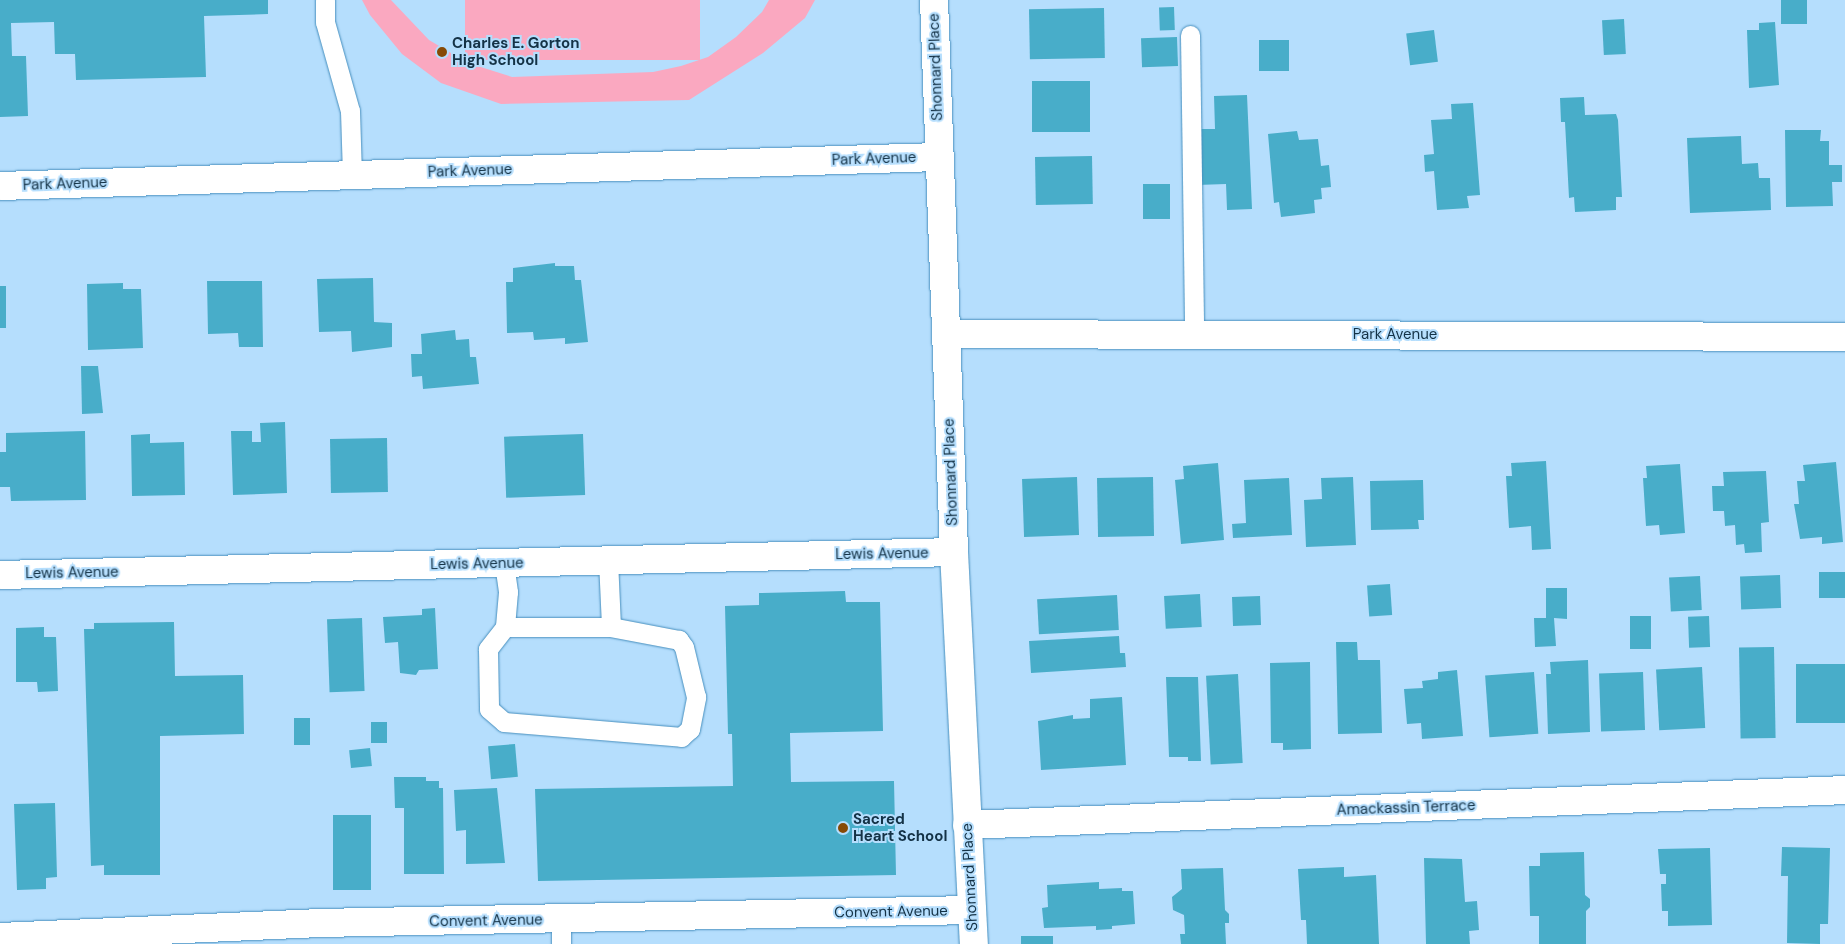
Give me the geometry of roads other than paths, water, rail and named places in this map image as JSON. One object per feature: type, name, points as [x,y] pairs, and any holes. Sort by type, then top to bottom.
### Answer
[{"type":"street","name":"Shonnard Place","points":[[934,0],[954,552],[974,944]]},
{"type":"street","name":"Park Avenue","points":[[0,186],[939,157]]},
{"type":"street","name":"Park Avenue","points":[[946,334],[1845,337]]},
{"type":"street","name":"Lewis Avenue","points":[[0,575],[954,552]]},
{"type":"street","name":"Amackassin Terrace","points":[[967,825],[1845,790]]},
{"type":"street","name":"Convent Avenue","points":[[0,937],[90,940],[319,923],[561,932],[972,910]]},
{"type":"lane","points":[[325,0],[325,22],[350,111],[352,175]]},
{"type":"lane","points":[[1190,36],[1194,334]]},
{"type":"lane","points":[[608,560],[611,627]]},
{"type":"lane","points":[[504,563],[508,592],[504,627],[488,649],[489,710],[504,722],[681,737],[690,729],[696,697],[684,648],[673,638],[611,627],[504,627]]},
{"type":"place","name":"Charles E. Gorton High School","points":[[442,52]]},
{"type":"place","name":"Sacred Heart School","points":[[843,828]]}]
